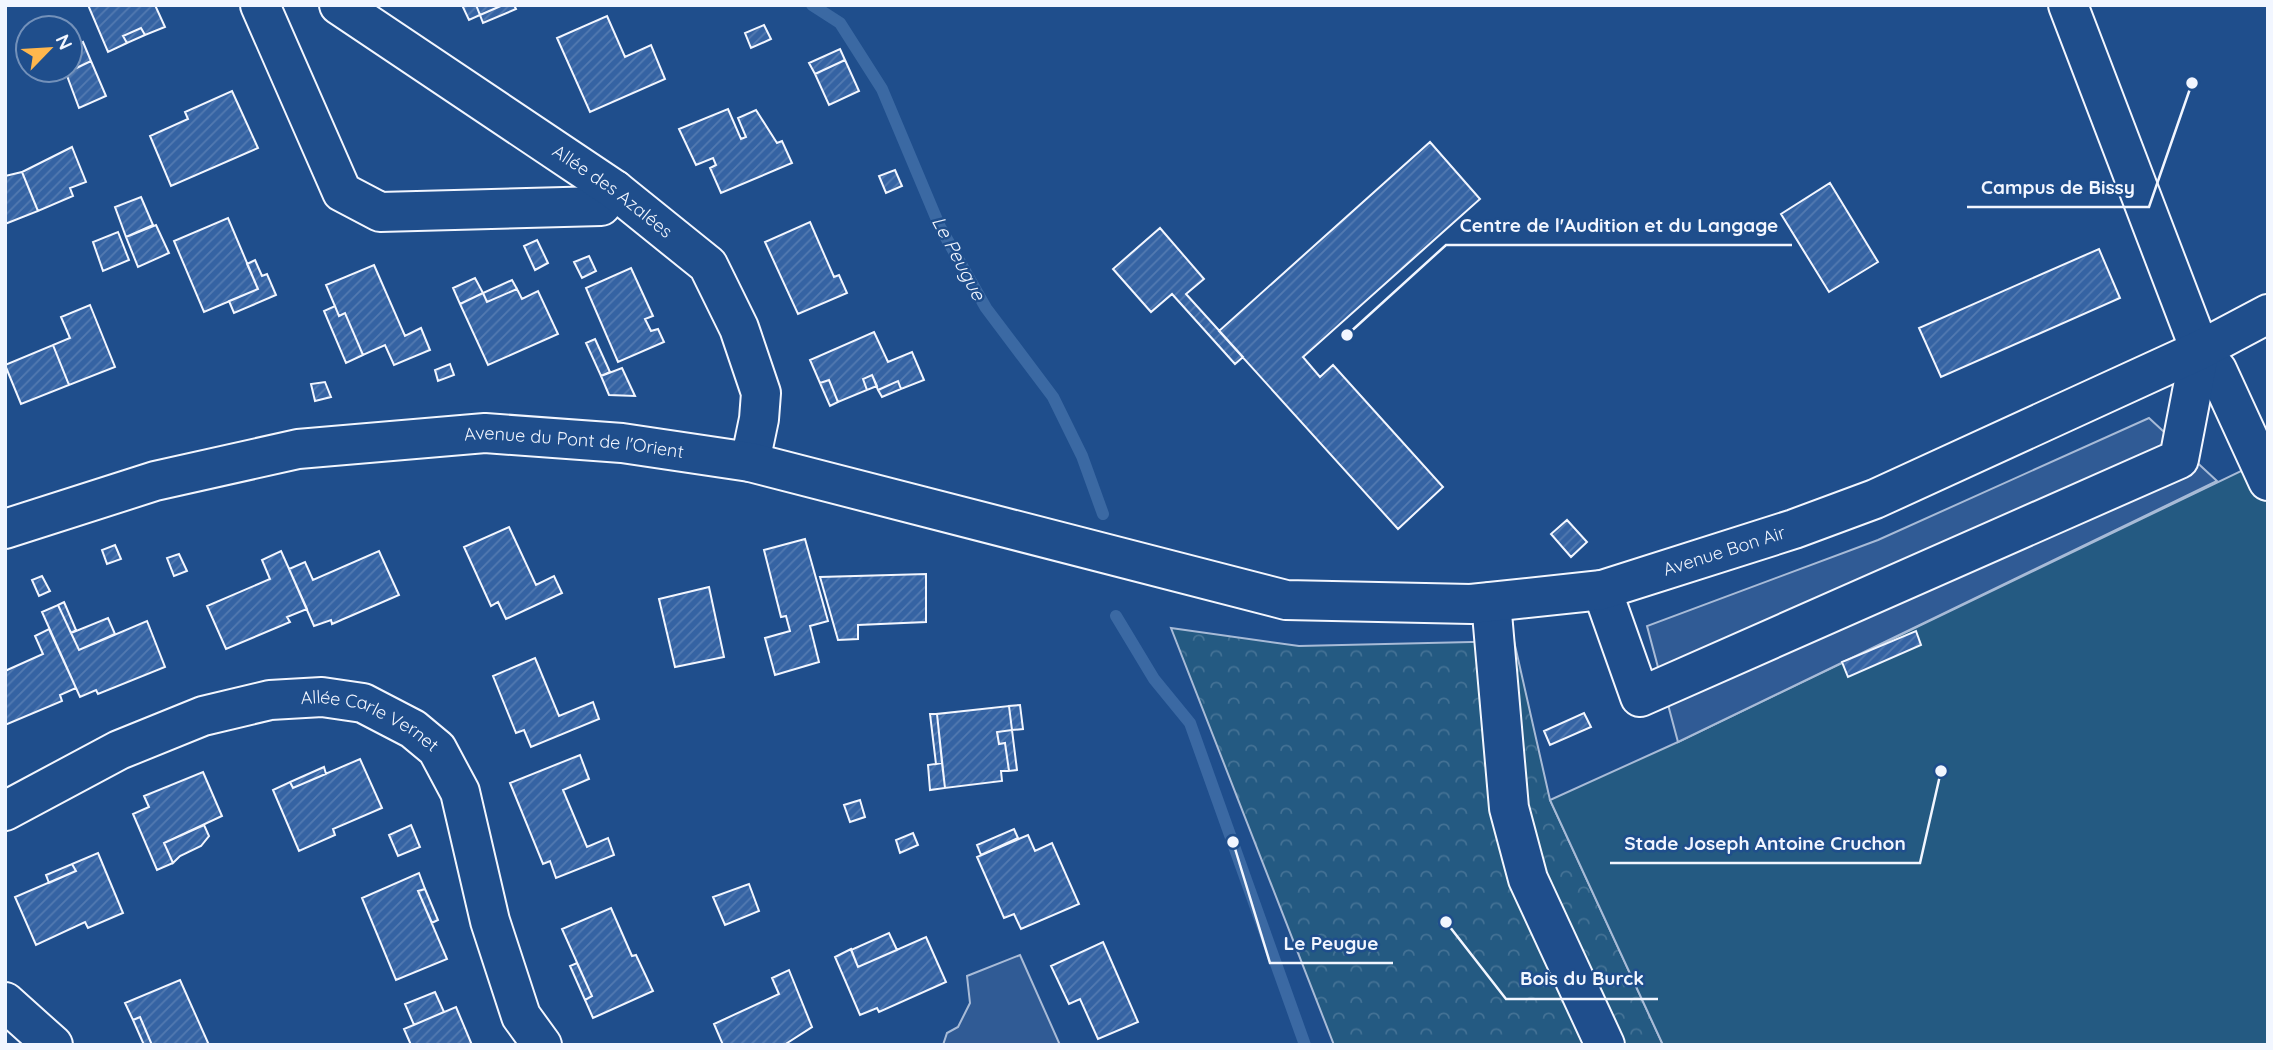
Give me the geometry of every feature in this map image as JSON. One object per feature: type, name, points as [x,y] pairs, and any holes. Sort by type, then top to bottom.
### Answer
[{"type":"main road","points":[[260,5],[342,192],[380,212],[601,206],[615,190]]},
{"type":"main road","name":"Allée des Azalées","points":[[339,5],[615,190],[708,265],[739,328],[761,393],[760,419],[750,462]]},
{"type":"main road","points":[[2068,5],[2200,350],[2217,370],[2268,481]]},
{"type":"main road","name":"Avenue Bon Air","points":[[1141,563],[1286,600],[1490,602],[1602,590],[1875,499],[2200,350],[2268,314]]},
{"type":"main road","points":[[1602,590],[1640,697],[2179,459],[2200,350]]},
{"type":"main road","name":"Avenue du Pont de l'Orient","points":[[5,529],[155,481],[298,449],[376,440],[485,433],[622,443],[750,462],[1141,563]]},
{"type":"main road","points":[[1490,602],[1509,808],[1528,879],[1605,1045]]},
{"type":"main road","name":"Allée Carle Vernet","points":[[5,811],[118,750],[203,716],[270,699],[322,697],[363,703],[412,729],[437,749],[460,792],[490,921],[521,1016],[542,1045]]},
{"type":"main road","points":[[5,1002],[53,1045]]},
{"type":"green space","points":[[2268,458],[2268,1045],[1663,1045],[1550,800],[1678,742]]},
{"type":"green space","points":[[1171,628],[1299,646],[1514,641],[1550,800],[1663,1045],[1334,1045]]},
{"type":"shaded area","points":[[2149,418],[2217,481],[1678,742],[1647,626],[1878,540]]},
{"type":"shaded area","points":[[1020,955],[1060,1045],[943,1045],[947,1033],[958,1027],[970,1003],[967,976]]},
{"type":"building","points":[[88,5],[155,5],[165,27],[145,35],[141,28],[123,36],[127,43],[108,52]]},
{"type":"building","points":[[462,5],[476,5],[480,15],[469,20]]},
{"type":"building","points":[[476,5],[503,5],[480,15]]},
{"type":"building","points":[[503,5],[514,5],[516,9],[483,23],[480,15]]},
{"type":"building","points":[[607,16],[625,57],[651,45],[665,79],[590,112],[557,38]]},
{"type":"building","points":[[764,25],[771,39],[751,48],[745,33]]},
{"type":"building","points":[[141,28],[145,35],[127,43],[123,36]]},
{"type":"building","points":[[84,44],[91,61],[84,64]]},
{"type":"building","points":[[840,49],[845,60],[815,74],[809,63]]},
{"type":"building","points":[[845,60],[859,91],[829,105],[815,74]]},
{"type":"building","points":[[91,61],[106,96],[79,108],[70,84],[84,84],[84,64]]},
{"type":"building","points":[[232,91],[258,148],[171,186],[150,136],[188,119],[185,112]]},
{"type":"building","points":[[728,109],[741,139],[746,137],[738,118],[756,110],[777,143],[782,141],[792,163],[721,193],[710,168],[716,165],[713,158],[696,165],[679,129]]},
{"type":"building","points":[[1430,142],[1480,199],[1303,357],[1320,377],[1333,365],[1443,487],[1398,529],[1219,331]]},
{"type":"building","points":[[72,147],[86,182],[70,188],[73,196],[38,211],[22,172]]},
{"type":"building","points":[[895,170],[902,186],[886,193],[879,176]]},
{"type":"building","points":[[22,172],[38,211],[5,224],[5,176]]},
{"type":"building","points":[[1830,183],[1878,262],[1829,292],[1781,214]]},
{"type":"building","points":[[141,197],[153,225],[126,237],[115,207]]},
{"type":"building","points":[[228,218],[258,289],[204,312],[174,241]]},
{"type":"building","points":[[810,222],[834,277],[839,275],[847,293],[798,314],[765,242]]},
{"type":"building","points":[[156,225],[169,253],[138,267],[126,237]]},
{"type":"building","points":[[1160,228],[1204,279],[1186,294],[1243,357],[1235,364],[1172,294],[1151,312],[1113,269]]},
{"type":"building","points":[[118,232],[129,260],[103,271],[93,242]]},
{"type":"building","points":[[537,240],[548,263],[535,270],[524,246]]},
{"type":"building","points":[[2099,249],[2120,298],[1941,377],[1919,328]]},
{"type":"building","points":[[589,256],[596,271],[582,278],[574,262]]},
{"type":"building","points":[[255,260],[262,276],[267,274],[276,295],[234,313],[229,301],[258,289],[247,264]]},
{"type":"building","points":[[374,265],[405,336],[421,328],[430,350],[394,365],[385,345],[363,355],[345,313],[339,316],[326,285]]},
{"type":"building","points":[[631,268],[653,316],[645,319],[651,331],[658,329],[664,342],[618,362],[586,288]]},
{"type":"building","points":[[475,278],[483,293],[460,304],[453,288]]},
{"type":"building","points":[[512,280],[517,289],[487,302],[483,293]]},
{"type":"building","points":[[517,289],[522,299],[538,291],[558,334],[488,365],[460,304],[483,293],[487,302]]},
{"type":"building","points":[[90,305],[115,367],[69,385],[53,345],[70,338],[61,317]]},
{"type":"building","points":[[335,306],[339,316],[345,313],[363,355],[346,363],[324,311]]},
{"type":"building","points":[[874,332],[888,362],[912,352],[924,380],[901,389],[898,381],[878,390],[872,375],[863,379],[867,390],[838,402],[829,380],[820,383],[810,360]]},
{"type":"building","points":[[595,339],[610,372],[601,376],[586,343]]},
{"type":"building","points":[[53,345],[69,385],[21,404],[5,365]]},
{"type":"building","points":[[450,364],[454,375],[438,381],[435,370]]},
{"type":"building","points":[[622,368],[635,396],[609,395],[601,376]]},
{"type":"building","points":[[872,375],[877,386],[867,390],[863,379]]},
{"type":"building","points":[[829,380],[838,402],[830,406],[820,383]]},
{"type":"building","points":[[898,381],[901,389],[882,397],[878,390]]},
{"type":"building","points":[[325,382],[331,397],[315,401],[311,384]]},
{"type":"building","points":[[1567,520],[1587,542],[1571,557],[1551,534]]},
{"type":"building","points":[[509,527],[536,585],[554,576],[562,593],[506,619],[498,602],[491,606],[464,547]]},
{"type":"building","points":[[805,539],[828,621],[810,626],[819,662],[775,675],[765,638],[790,631],[786,616],[781,617],[764,550]]},
{"type":"building","points":[[115,545],[121,559],[107,564],[102,550]]},
{"type":"building","points":[[281,551],[307,609],[287,617],[290,622],[226,649],[207,606],[270,579],[262,560]]},
{"type":"building","points":[[379,551],[399,595],[332,624],[331,620],[314,626],[289,569],[305,562],[313,580]]},
{"type":"building","points":[[179,554],[187,571],[174,576],[167,558]]},
{"type":"building","points":[[926,574],[926,622],[858,625],[858,639],[838,640],[820,577]]},
{"type":"building","points":[[42,576],[50,591],[39,596],[32,580]]},
{"type":"building","points":[[709,587],[724,657],[675,667],[659,599]]},
{"type":"building","points":[[64,602],[76,630],[71,633],[58,605]]},
{"type":"building","points":[[58,605],[79,650],[147,621],[165,667],[98,694],[96,690],[80,697],[42,612]]},
{"type":"building","points":[[108,618],[115,634],[79,650],[71,633]]},
{"type":"building","points":[[49,629],[76,688],[60,695],[62,701],[5,725],[5,671],[43,654],[35,636]]},
{"type":"building","points":[[1916,631],[1921,645],[1848,677],[1842,662]]},
{"type":"building","points":[[535,658],[559,716],[593,702],[599,719],[531,747],[524,730],[516,733],[493,676]]},
{"type":"building","points":[[1020,705],[1023,729],[1012,730],[1009,706]]},
{"type":"building","points":[[1009,706],[1012,730],[997,732],[999,744],[1005,743],[1009,771],[1001,771],[1002,781],[945,788],[937,714]]},
{"type":"building","points":[[1584,713],[1591,727],[1550,745],[1544,731]]},
{"type":"building","points":[[930,714],[937,714],[942,763],[936,764]]},
{"type":"building","points":[[1012,730],[1017,770],[1009,771],[1005,743],[999,744],[997,732]]},
{"type":"building","points":[[580,755],[589,779],[563,790],[587,847],[608,838],[614,855],[556,878],[550,861],[543,864],[510,783]]},
{"type":"building","points":[[360,759],[382,808],[333,829],[335,835],[299,851],[273,790],[290,782],[293,788]]},
{"type":"building","points":[[942,763],[945,788],[930,790],[928,765]]},
{"type":"building","points":[[324,767],[326,774],[293,788],[290,782]]},
{"type":"building","points":[[203,772],[222,816],[164,843],[173,863],[157,870],[133,814],[149,807],[144,796]]},
{"type":"building","points":[[860,800],[865,817],[850,822],[844,805]]},
{"type":"building","points":[[204,825],[209,836],[201,846],[180,856],[173,863],[164,843]]},
{"type":"building","points":[[411,825],[420,847],[398,856],[389,835]]},
{"type":"building","points":[[1014,829],[1018,838],[981,855],[977,845]]},
{"type":"building","points":[[913,833],[918,845],[900,853],[896,840]]},
{"type":"building","points":[[1028,835],[1035,851],[1052,843],[1079,904],[1021,929],[1014,914],[1004,918],[977,857]]},
{"type":"building","points":[[98,853],[123,913],[88,928],[85,922],[36,945],[15,897],[76,871],[72,864]]},
{"type":"building","points":[[72,864],[76,871],[49,883],[46,875]]},
{"type":"building","points":[[419,873],[425,889],[418,891],[447,959],[396,980],[362,898]]},
{"type":"building","points":[[749,884],[759,911],[725,925],[713,897]]},
{"type":"building","points":[[425,889],[438,920],[432,923],[418,891]]},
{"type":"building","points":[[611,908],[632,956],[636,955],[653,991],[593,1018],[585,1000],[592,996],[562,929]]},
{"type":"building","points":[[889,933],[897,950],[858,967],[851,950]]},
{"type":"building","points":[[926,937],[946,982],[879,1012],[877,1008],[860,1015],[835,957],[851,949],[858,967]]},
{"type":"building","points":[[1103,942],[1138,1022],[1098,1039],[1080,999],[1069,1004],[1051,966]]},
{"type":"building","points":[[577,963],[592,996],[585,1000],[570,966]]},
{"type":"building","points":[[789,970],[812,1027],[784,1045],[723,1045],[714,1024],[779,994],[772,978]]},
{"type":"building","points":[[180,980],[209,1045],[152,1045],[140,1017],[133,1020],[125,1003]]},
{"type":"building","points":[[435,992],[444,1012],[414,1025],[405,1004]]},
{"type":"building","points":[[456,1007],[472,1045],[411,1045],[404,1029]]},
{"type":"building","points":[[140,1017],[152,1045],[144,1045],[133,1020]]},
{"type":"waterway","name":"Le Peugue","points":[[812,5],[840,23],[882,89],[940,227],[986,308],[1053,397],[1082,456],[1103,514]]},
{"type":"waterway","name":"Le Peugue","points":[[1116,616],[1154,679],[1190,723],[1305,1045]]},
{"type":"place","name":"Campus de Bissy","points":[[2192,83]]},
{"type":"place","name":"Centre de l'Audition et du Langage","points":[[1347,335]]},
{"type":"place","name":"Stade Joseph Antoine Cruchon","points":[[1941,771]]},
{"type":"place","name":"Le Peugue","points":[[1233,842]]},
{"type":"place","name":"Bois du Burck","points":[[1446,922]]}]
